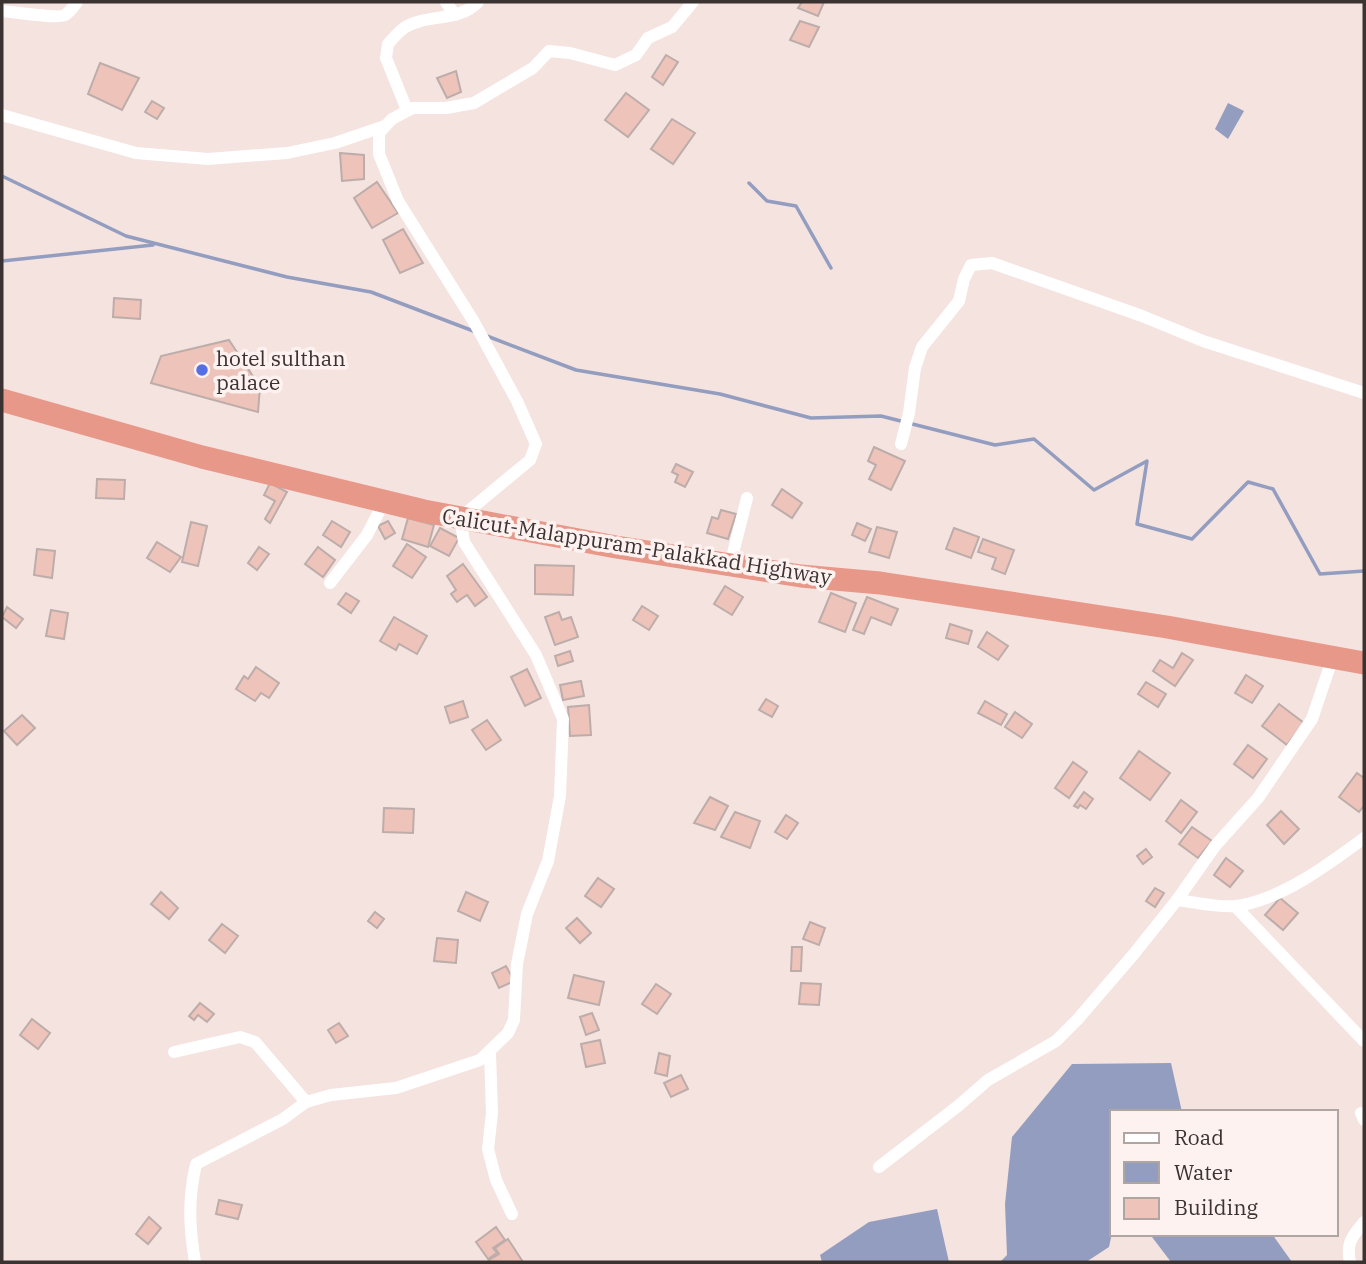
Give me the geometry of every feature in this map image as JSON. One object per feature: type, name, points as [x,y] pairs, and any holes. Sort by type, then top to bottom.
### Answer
[{"type":"highway","name":"Calicut-Malappuram-Palakkad Highway","points":[[2,400],[202,457],[460,518],[616,547],[801,576],[880,583],[1167,627],[1364,663]]},
{"type":"street","points":[[2,12],[55,18],[64,16],[77,2]]},
{"type":"street","points":[[446,2],[455,15]]},
{"type":"street","points":[[407,110],[386,58],[387,44],[406,27],[444,16],[461,15],[478,2]]},
{"type":"street","points":[[195,1262],[189,1193],[196,1164],[283,1119],[306,1102],[331,1095],[396,1088],[480,1060],[508,1033],[514,1020],[517,964],[527,914],[548,862],[560,796],[563,719],[537,655],[464,542],[460,518],[530,460],[536,444],[501,370],[474,322],[398,201],[379,154],[379,133],[392,119],[412,107],[446,108],[474,103],[533,68],[549,51],[570,53],[615,65],[636,55],[648,38],[672,27],[693,2]]},
{"type":"street","points":[[2,115],[136,153],[208,159],[286,153],[335,143],[385,126]]},
{"type":"street","points":[[903,438],[915,368],[922,347],[959,301],[971,264],[992,263],[1142,316],[1203,341],[1364,393]]},
{"type":"street","points":[[730,565],[747,498]]},
{"type":"street","points":[[330,583],[367,535],[384,502]]},
{"type":"street","points":[[879,1167],[988,1080],[1056,1041],[1093,1001],[1177,900],[1216,846],[1258,798],[1312,719],[1333,657]]},
{"type":"street","points":[[1177,900],[1235,906],[1288,888],[1364,838]]},
{"type":"street","points":[[1235,906],[1364,1041]]},
{"type":"street","points":[[174,1052],[240,1037],[255,1042],[306,1102]]},
{"type":"street","points":[[489,1053],[492,1114],[488,1149],[496,1180],[512,1214]]},
{"type":"street","points":[[1350,1262],[1347,1248],[1364,1222]]},
{"type":"water","points":[[1228,103],[1244,111],[1228,139],[1215,129]]},
{"type":"water","points":[[1171,1063],[1182,1110],[1110,1110],[1111,1236],[1109,1247],[1086,1262],[1000,1262],[1007,1255],[1005,1204],[1012,1137],[1072,1064]]},
{"type":"water","points":[[937,1209],[949,1262],[822,1262],[820,1255],[869,1222]]},
{"type":"water","points":[[1273,1236],[1292,1262],[1171,1262],[1152,1237]]},
{"type":"building","points":[[802,2],[824,2],[818,16],[798,8]]},
{"type":"building","points":[[800,21],[819,27],[809,47],[790,40]]},
{"type":"building","points":[[666,55],[678,62],[663,85],[652,77]]},
{"type":"building","points":[[100,63],[139,78],[122,110],[88,94]]},
{"type":"building","points":[[456,71],[461,92],[447,98],[437,78]]},
{"type":"building","points":[[626,93],[649,110],[628,137],[605,120]]},
{"type":"building","points":[[152,101],[164,108],[157,119],[145,112]]},
{"type":"building","points":[[672,119],[695,133],[673,164],[651,149]]},
{"type":"building","points":[[340,153],[364,155],[364,179],[342,181]]},
{"type":"building","points":[[377,182],[398,213],[372,228],[354,198]]},
{"type":"building","points":[[403,229],[423,263],[400,273],[383,240]]},
{"type":"building","points":[[114,298],[141,300],[140,319],[113,317]]},
{"type":"building","name":"hotel sulthan palace","points":[[229,340],[260,387],[258,412],[151,383],[161,356]]},
{"type":"building","points":[[874,447],[905,461],[891,490],[869,479],[876,465],[868,461]]},
{"type":"building","points":[[676,464],[693,472],[685,487],[675,482],[678,475],[672,472]]},
{"type":"building","points":[[97,479],[125,480],[124,499],[96,498]]},
{"type":"building","points":[[270,483],[287,492],[270,523],[265,519],[275,501],[264,495]]},
{"type":"building","points":[[782,489],[802,503],[792,518],[772,505]]},
{"type":"building","points":[[721,510],[736,514],[728,539],[707,533],[712,517],[718,519]]},
{"type":"building","points":[[408,518],[434,525],[428,547],[402,539]]},
{"type":"building","points":[[332,521],[350,532],[341,547],[323,535]]},
{"type":"building","points":[[388,521],[395,533],[385,539],[378,526]]},
{"type":"building","points":[[191,522],[207,526],[198,566],[182,562]]},
{"type":"building","points":[[857,523],[871,529],[865,541],[852,535]]},
{"type":"building","points":[[877,527],[897,532],[889,558],[869,552]]},
{"type":"building","points":[[440,528],[459,538],[449,556],[430,546]]},
{"type":"building","points":[[954,528],[979,537],[971,558],[946,549]]},
{"type":"building","points":[[983,539],[1014,550],[1005,574],[992,569],[996,558],[978,552]]},
{"type":"building","points":[[157,542],[181,557],[170,572],[147,558]]},
{"type":"building","points":[[407,544],[426,557],[412,578],[393,566]]},
{"type":"building","points":[[259,547],[269,554],[257,570],[248,563]]},
{"type":"building","points":[[318,547],[335,560],[323,577],[305,564]]},
{"type":"building","points":[[37,549],[55,551],[52,578],[34,575]]},
{"type":"building","points":[[463,564],[487,597],[475,606],[467,595],[457,602],[451,594],[456,590],[447,576]]},
{"type":"building","points":[[535,565],[574,566],[573,595],[535,594]]},
{"type":"building","points":[[725,586],[743,597],[732,615],[714,604]]},
{"type":"building","points":[[346,593],[359,601],[351,613],[338,604]]},
{"type":"building","points":[[831,593],[856,603],[845,632],[819,622]]},
{"type":"building","points":[[867,597],[898,609],[891,625],[871,617],[864,634],[853,630]]},
{"type":"building","points":[[642,606],[658,616],[649,630],[633,620]]},
{"type":"building","points":[[7,607],[23,619],[16,628],[2,617]]},
{"type":"building","points":[[51,610],[68,613],[64,639],[46,636]]},
{"type":"building","points":[[559,612],[562,620],[571,617],[578,637],[555,645],[545,617]]},
{"type":"building","points":[[394,617],[427,636],[417,654],[399,644],[396,650],[380,641]]},
{"type":"building","points":[[950,624],[972,631],[968,644],[946,638]]},
{"type":"building","points":[[987,632],[1008,646],[998,660],[978,647]]},
{"type":"building","points":[[570,651],[573,661],[558,666],[555,656]]},
{"type":"building","points":[[1182,653],[1193,660],[1175,686],[1153,671],[1160,660],[1173,668]]},
{"type":"building","points":[[256,667],[279,683],[269,698],[261,693],[255,701],[236,689],[244,676],[248,679]]},
{"type":"building","points":[[527,669],[541,698],[525,706],[511,677]]},
{"type":"building","points":[[1246,675],[1263,686],[1252,703],[1235,693]]},
{"type":"building","points":[[581,681],[584,696],[563,700],[560,685]]},
{"type":"building","points":[[1146,682],[1166,694],[1158,707],[1138,694]]},
{"type":"building","points":[[766,699],[778,706],[772,717],[759,710]]},
{"type":"building","points":[[463,701],[468,717],[450,723],[445,707]]},
{"type":"building","points":[[985,701],[1007,714],[1001,725],[978,713]]},
{"type":"building","points":[[1279,704],[1304,723],[1287,745],[1262,726]]},
{"type":"building","points":[[589,705],[591,735],[570,736],[568,707]]},
{"type":"building","points":[[1015,712],[1032,724],[1022,738],[1005,727]]},
{"type":"building","points":[[22,715],[35,728],[17,745],[4,731]]},
{"type":"building","points":[[487,720],[501,740],[486,750],[472,730]]},
{"type":"building","points":[[1248,745],[1267,759],[1253,778],[1234,764]]},
{"type":"building","points":[[1139,751],[1170,773],[1150,800],[1120,778]]},
{"type":"building","points":[[1073,762],[1087,772],[1069,798],[1055,788]]},
{"type":"building","points":[[1357,773],[1364,778],[1364,806],[1359,812],[1339,797]]},
{"type":"building","points":[[1084,792],[1093,799],[1086,809],[1080,805],[1078,808],[1074,806]]},
{"type":"building","points":[[710,797],[728,806],[715,830],[694,823]]},
{"type":"building","points":[[1181,800],[1197,812],[1181,833],[1166,821]]},
{"type":"building","points":[[384,808],[414,809],[413,833],[383,832]]},
{"type":"building","points":[[1281,811],[1299,829],[1284,844],[1267,825]]},
{"type":"building","points":[[735,812],[760,821],[750,848],[721,837]]},
{"type":"building","points":[[786,815],[798,823],[787,839],[775,832]]},
{"type":"building","points":[[1192,827],[1212,841],[1198,858],[1179,844]]},
{"type":"building","points":[[1146,849],[1152,857],[1143,864],[1137,856]]},
{"type":"building","points":[[1226,858],[1243,871],[1230,887],[1214,875]]},
{"type":"building","points":[[598,878],[614,889],[601,907],[585,896]]},
{"type":"building","points":[[1155,888],[1164,893],[1155,907],[1146,901]]},
{"type":"building","points":[[161,892],[178,908],[169,919],[151,904]]},
{"type":"building","points":[[466,892],[488,902],[480,921],[458,911]]},
{"type":"building","points":[[1280,898],[1298,913],[1283,930],[1265,915]]},
{"type":"building","points":[[375,912],[384,919],[377,928],[368,921]]},
{"type":"building","points":[[577,918],[591,933],[580,943],[566,928]]},
{"type":"building","points":[[810,922],[825,928],[819,945],[803,939]]},
{"type":"building","points":[[222,924],[238,936],[225,953],[209,940]]},
{"type":"building","points":[[437,938],[458,940],[456,963],[434,961]]},
{"type":"building","points":[[792,947],[802,947],[801,971],[791,971]]},
{"type":"building","points":[[506,966],[514,981],[499,988],[492,973]]},
{"type":"building","points":[[574,975],[604,982],[599,1005],[568,998]]},
{"type":"building","points":[[801,983],[821,984],[819,1005],[799,1004]]},
{"type":"building","points":[[656,984],[671,994],[657,1014],[642,1004]]},
{"type":"building","points":[[200,1003],[214,1014],[207,1022],[198,1015],[194,1020],[189,1016]]},
{"type":"building","points":[[592,1013],[599,1030],[586,1035],[580,1017]]},
{"type":"building","points":[[32,1019],[50,1033],[38,1049],[20,1035]]},
{"type":"building","points":[[339,1023],[348,1036],[336,1043],[328,1030]]},
{"type":"building","points":[[600,1040],[605,1063],[586,1067],[581,1044]]},
{"type":"building","points":[[659,1053],[670,1056],[667,1076],[655,1073]]},
{"type":"building","points":[[681,1075],[688,1089],[671,1097],[664,1083]]},
{"type":"building","points":[[219,1200],[242,1205],[238,1219],[216,1214]]},
{"type":"building","points":[[149,1217],[161,1228],[148,1244],[136,1234]]},
{"type":"building","points":[[496,1227],[505,1240],[493,1248],[497,1253],[488,1259],[476,1242]]},
{"type":"building","points":[[508,1239],[523,1262],[490,1262],[489,1260],[499,1254],[495,1248]]},
{"type":"waterway","points":[[2,176],[126,236],[287,277],[371,292],[476,332]]},
{"type":"waterway","points":[[749,183],[767,201],[796,206],[831,268]]},
{"type":"waterway","points":[[2,261],[153,245]]},
{"type":"waterway","points":[[487,336],[576,370],[720,394],[811,418],[881,416],[995,445],[1034,439],[1094,490],[1147,461],[1137,524],[1192,539],[1248,482],[1273,489],[1320,574],[1364,571]]},
{"type":"place","name":"hotel sulthan palace","points":[[202,370]]}]
